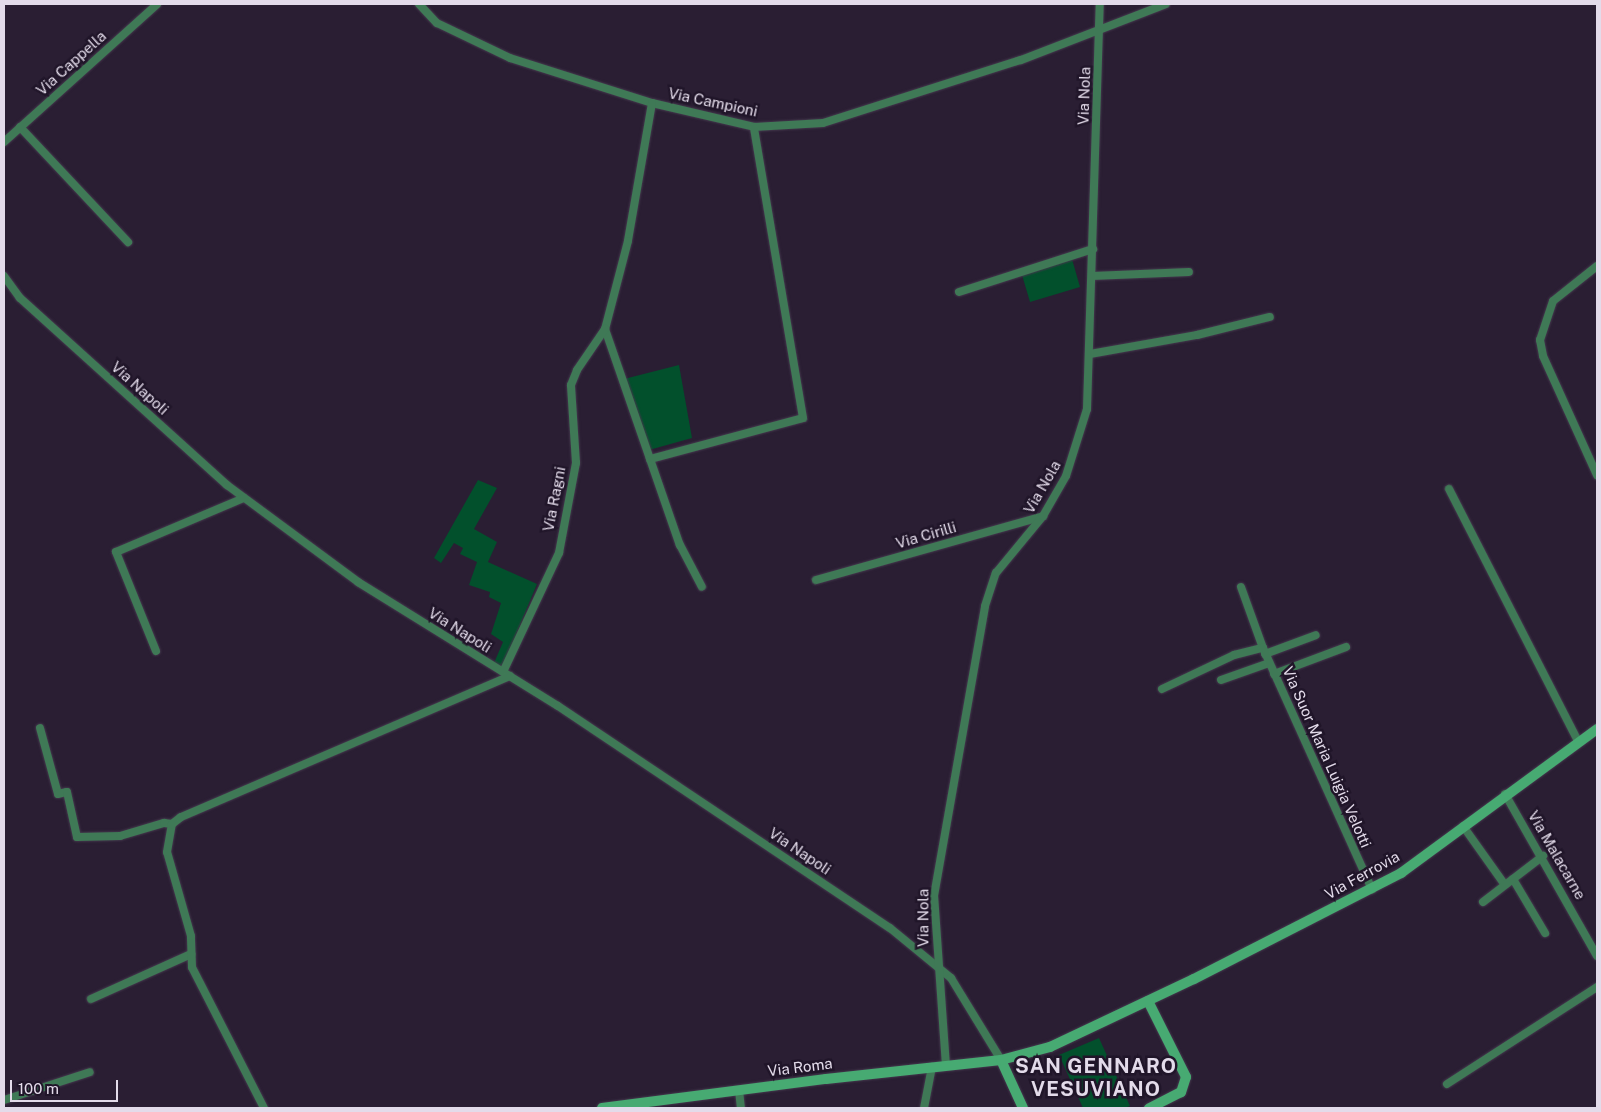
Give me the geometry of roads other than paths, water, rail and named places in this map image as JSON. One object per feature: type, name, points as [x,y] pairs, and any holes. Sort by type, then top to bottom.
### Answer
[{"type":"main road","name":"Via Ferrovia","points":[[1001,1060],[1050,1047],[1148,1001],[1372,890],[1401,873],[1505,794],[1597,729]]},
{"type":"main road","points":[[1148,1001],[1186,1077],[1181,1092],[1162,1106],[1149,1108]]},
{"type":"main road","points":[[1001,1060],[1023,1108]]},
{"type":"main road","name":"Via Roma","points":[[602,1108],[739,1090],[1001,1060]]},
{"type":"street","name":"Via Cappella","points":[[4,142],[157,4]]},
{"type":"street","name":"Via Campioni","points":[[419,4],[437,23],[510,58],[652,103],[754,127],[823,123],[1021,60],[1100,31],[1110,23],[1166,4]]},
{"type":"street","name":"Via Nola","points":[[946,1066],[942,988],[936,965],[934,896],[988,592],[1001,565],[1043,516],[1066,476],[1078,446],[1087,409],[1100,4]]},
{"type":"street","name":"Via Ragni","points":[[506,674],[558,553],[576,463],[571,385],[577,370],[605,329],[628,240],[652,103]]},
{"type":"street","points":[[20,127],[128,242]]},
{"type":"street","points":[[650,459],[802,418],[754,127]]},
{"type":"street","points":[[959,292],[1093,249]]},
{"type":"street","points":[[1597,266],[1564,289],[1553,301],[1540,340],[1544,356],[1597,475]]},
{"type":"street","points":[[1092,276],[1189,272]]},
{"type":"street","name":"Via Napoli","points":[[4,276],[20,298],[244,498],[358,582],[506,674],[890,928],[951,978],[1001,1060]]},
{"type":"street","points":[[1090,354],[1197,335],[1270,317]]},
{"type":"street","points":[[605,329],[680,544],[702,586]]},
{"type":"street","points":[[1450,489],[1579,743]]},
{"type":"street","points":[[156,651],[116,552],[244,498]]},
{"type":"street","name":"Via Cirilli","points":[[816,580],[1043,516]]},
{"type":"street","name":"Via Suor Maria Luigia Velotti","points":[[1241,588],[1269,663],[1372,890]]},
{"type":"street","points":[[1162,689],[1234,655],[1264,651],[1316,635]]},
{"type":"street","points":[[1274,674],[1346,647]]},
{"type":"street","points":[[1221,680],[1269,663]]},
{"type":"street","points":[[264,1108],[198,982],[191,954],[183,905],[168,858],[168,840],[172,824],[181,817],[506,674]]},
{"type":"street","points":[[40,728],[58,794],[66,792],[77,837],[120,836],[164,823],[172,824]]},
{"type":"street","name":"Via Malacarne","points":[[1505,794],[1543,856],[1597,956]]},
{"type":"street","points":[[1463,826],[1505,885]]},
{"type":"street","points":[[1483,902],[1543,856]]},
{"type":"street","points":[[1513,879],[1545,933]]},
{"type":"street","points":[[91,999],[191,954]]},
{"type":"street","points":[[1447,1084],[1597,987]]},
{"type":"street","points":[[924,1108],[932,1067]]},
{"type":"street","points":[[4,1100],[90,1072]]},
{"type":"street","points":[[739,1090],[741,1108]]},
{"type":"district","name":"SAN GENNARO VESUVIANO","points":[[1096,1078]]}]
